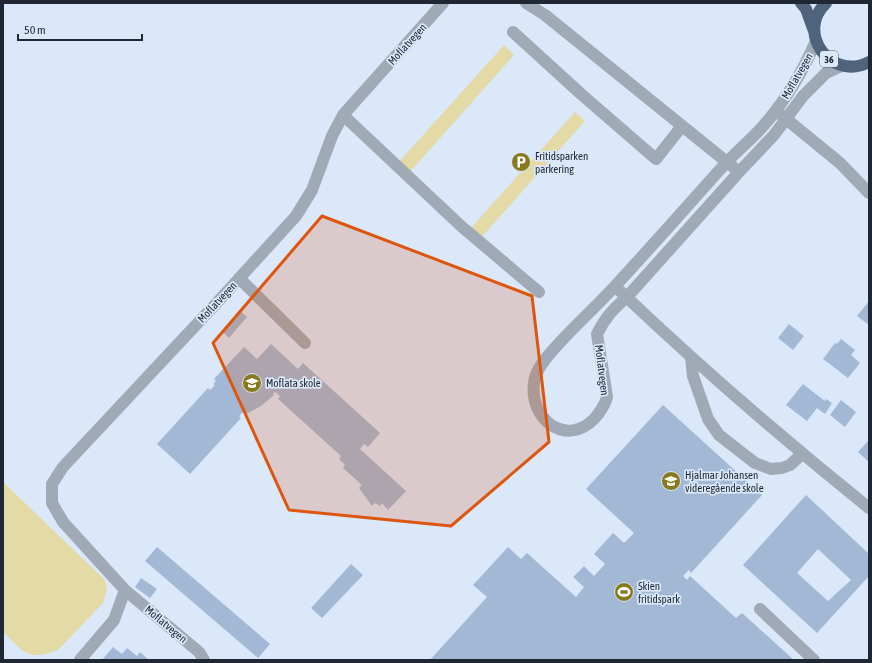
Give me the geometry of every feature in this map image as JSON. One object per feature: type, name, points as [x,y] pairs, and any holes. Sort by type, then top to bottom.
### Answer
[{"type":"highway","name":"36","points":[[801,3],[806,9],[822,52],[830,60],[841,66],[852,67],[864,65],[869,62]]},
{"type":"highway","points":[[815,36],[815,22],[818,14],[826,3]]},
{"type":"street","name":"Moflatvegen","points":[[204,660],[199,652],[125,590],[63,522],[52,503],[52,484],[63,466],[296,216],[312,190],[332,136],[343,115],[443,3]]},
{"type":"street","points":[[526,3],[545,15],[738,172]]},
{"type":"street","points":[[513,32],[581,94],[656,159],[682,126]]},
{"type":"street","name":"Moflatvegen","points":[[815,36],[807,63],[776,111],[727,162],[615,286],[576,324],[541,365],[535,376],[533,392],[537,408],[542,417],[555,428],[571,431],[584,428],[604,406],[607,397],[597,334],[610,312],[626,297],[738,172],[774,135],[803,96],[826,73],[841,66]]},
{"type":"street","name":"Moflatvegen","points":[[776,111],[840,163],[869,192]]},
{"type":"street","points":[[343,115],[461,226],[539,292]]},
{"type":"street","points":[[239,278],[305,343]]},
{"type":"street","points":[[615,286],[691,357],[802,454],[869,508]]},
{"type":"street","points":[[691,357],[693,376],[708,419],[719,435],[755,463],[771,469],[782,468],[790,465],[802,454]]},
{"type":"street","points":[[80,660],[114,620],[125,590]]},
{"type":"street","points":[[760,609],[814,660]]},
{"type":"highlighted area","points":[[322,216],[532,296],[549,442],[451,526],[289,510],[213,343]]},
{"type":"shaded area","points":[[504,45],[514,55],[409,173],[398,163]]},
{"type":"shaded area","points":[[575,112],[585,121],[480,239],[469,230]]},
{"type":"shaded area","points":[[3,482],[105,580],[107,590],[103,603],[58,650],[47,654],[35,655],[24,652],[3,632]]},
{"type":"building","points":[[869,301],[869,325],[857,316]]},
{"type":"building","points":[[240,311],[247,317],[229,338],[222,331]]},
{"type":"building","points":[[789,324],[804,336],[793,350],[778,338]]},
{"type":"building","points":[[841,339],[855,350],[851,355],[860,363],[848,378],[823,359],[835,343],[837,344]]},
{"type":"building","points":[[271,344],[298,369],[303,363],[380,433],[368,447],[364,444],[360,449],[406,491],[388,510],[382,503],[380,506],[375,503],[372,506],[359,488],[362,485],[343,468],[345,465],[339,459],[341,456],[278,399],[280,396],[275,392],[273,394],[274,395],[261,406],[246,414],[244,411],[239,416],[241,418],[190,474],[157,444],[208,388],[210,390],[215,385],[213,384],[216,381],[214,379],[244,347],[257,359]]},
{"type":"building","points":[[803,384],[825,401],[826,399],[832,403],[825,414],[817,408],[807,421],[786,405]]},
{"type":"building","points":[[841,400],[856,412],[845,427],[830,415]]},
{"type":"building","points":[[663,405],[762,495],[691,573],[689,570],[683,576],[687,580],[690,576],[736,618],[742,613],[794,660],[430,660],[487,597],[473,585],[508,547],[521,559],[527,553],[576,597],[584,587],[573,577],[584,566],[594,576],[605,564],[594,554],[613,533],[624,543],[634,533],[586,489]]},
{"type":"building","points":[[869,440],[869,462],[858,452]]},
{"type":"building","points":[[806,495],[869,554],[869,576],[817,633],[743,565]],"holes":[[[818,549],[851,580],[828,601],[797,573]]]},
{"type":"building","points":[[157,547],[270,644],[258,658],[145,561]]},
{"type":"building","points":[[351,564],[363,575],[322,618],[311,608]]},
{"type":"building","points":[[141,578],[157,589],[150,598],[135,587]]},
{"type":"building","points":[[113,647],[122,654],[127,648],[137,656],[140,652],[149,660],[102,660]]},
{"type":"place","name":"Fritidsparken parkering","points":[[521,162]]},
{"type":"place","name":"Moflata skole","points":[[252,383]]},
{"type":"place","name":"Hjalmar Johansen videregående skole","points":[[671,481]]},
{"type":"place","name":"Skien fritidspark","points":[[624,592]]}]
